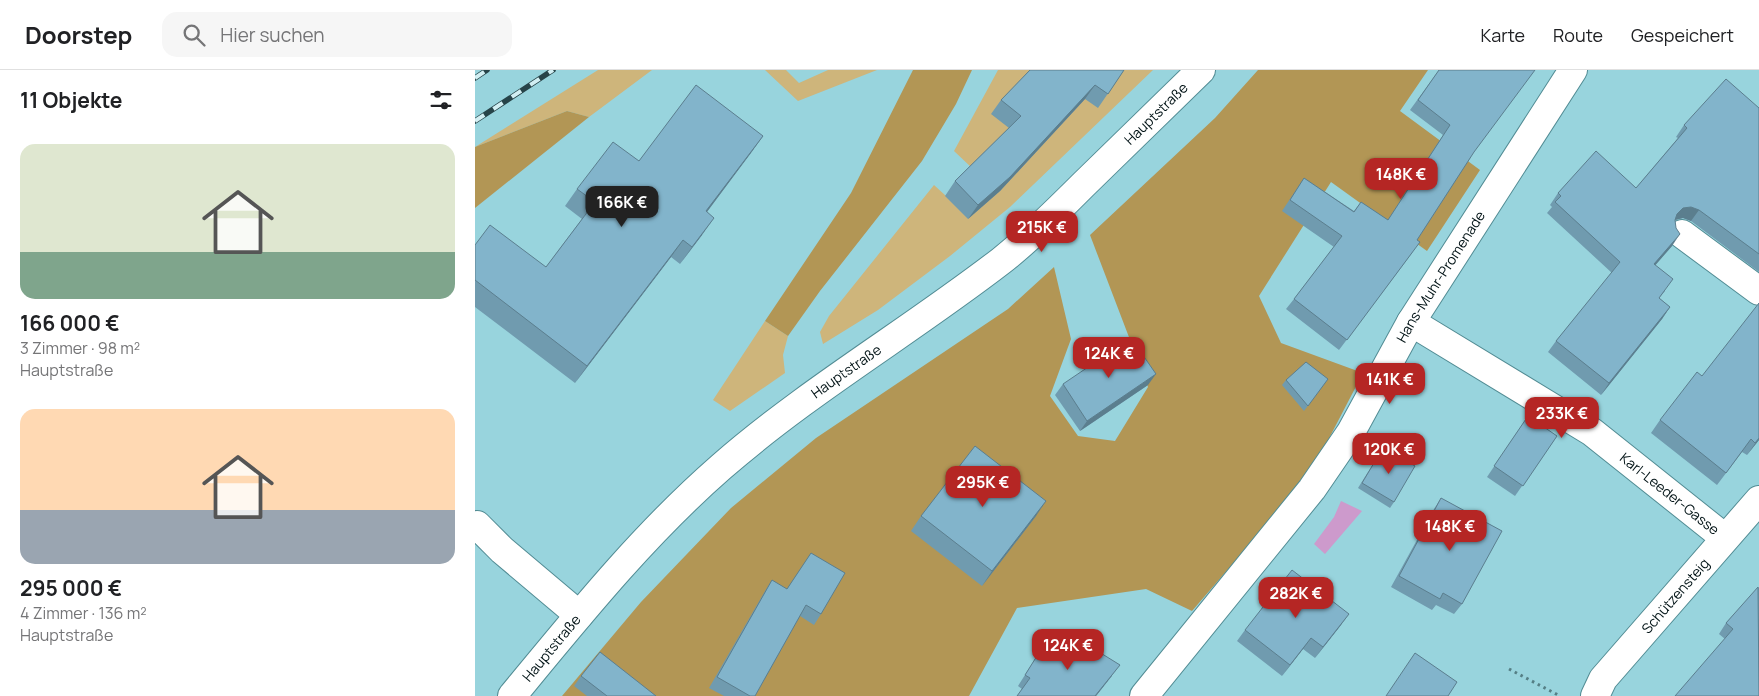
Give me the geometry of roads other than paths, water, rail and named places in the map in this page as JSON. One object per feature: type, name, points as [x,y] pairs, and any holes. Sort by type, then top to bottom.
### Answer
[{"type":"street","name":"Hauptstraße","points":[[512,696],[579,615],[650,534],[720,468],[759,434],[805,400],[909,328],[1003,259],[1045,222],[1201,70]]},
{"type":"street","name":"Hans-Muhr-Promenade","points":[[1144,696],[1312,489],[1351,432],[1411,322],[1573,70]]},
{"type":"street","points":[[1681,234],[1759,291]]},
{"type":"street","name":"Karl-Leeder-Gasse","points":[[1411,322],[1592,432],[1725,538]]},
{"type":"street","name":"Schützensteig","points":[[1595,696],[1603,679],[1759,500]]},
{"type":"street","points":[[477,526],[502,550],[579,615]]},
{"type":"railway","points":[[475,78],[487,70]]},
{"type":"railway","points":[[475,121],[553,70]]}]
